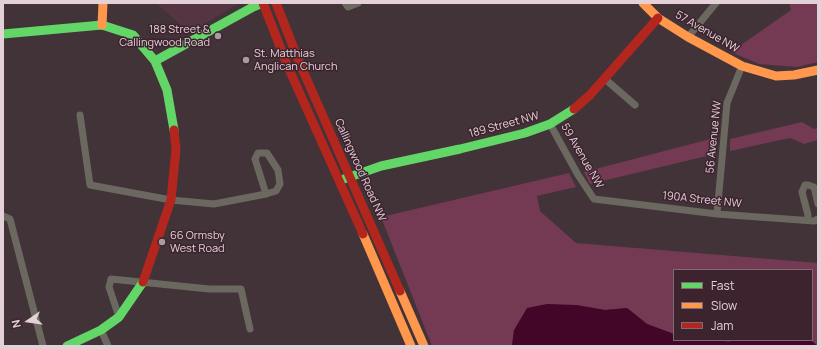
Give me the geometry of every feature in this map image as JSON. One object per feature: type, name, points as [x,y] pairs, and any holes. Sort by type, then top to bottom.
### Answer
[{"type":"street","points":[[102,24],[103,3]]},
{"type":"street","points":[[155,61],[253,7],[263,3]]},
{"type":"street","name":"Callingwood Road NW","points":[[263,3],[288,67],[340,181],[411,346]]},
{"type":"street","name":"Callingwood Road NW","points":[[276,3],[300,64],[424,346]]},
{"type":"street","points":[[347,5],[358,3]]},
{"type":"street","name":"57 Avenue NW","points":[[643,3],[658,18],[688,37],[742,66],[776,76],[794,75],[818,70]]},
{"type":"street","points":[[688,37],[716,3]]},
{"type":"street","name":"189 Street NW","points":[[340,181],[381,166],[460,149],[524,133],[550,124],[572,110],[590,95],[658,18]]},
{"type":"street","points":[[3,34],[102,24],[132,36],[155,61],[167,90],[173,119],[176,149],[171,200],[143,283],[119,317],[102,330],[67,346]]},
{"type":"street","name":"56 Avenue NW","points":[[717,214],[727,103],[742,66]]},
{"type":"street","points":[[605,79],[635,105]]},
{"type":"street","points":[[80,115],[90,185],[171,200],[214,204],[266,194],[276,191],[280,184],[278,170],[267,153],[258,152],[254,159],[266,194]]},
{"type":"street","name":"59 Avenue NW","points":[[550,124],[594,199]]},
{"type":"street","points":[[808,220],[802,192],[805,185],[811,185],[814,187],[818,204]]},
{"type":"street","name":"190A Street NW","points":[[594,199],[717,214],[814,221],[818,219]]},
{"type":"street","points":[[3,216],[10,219],[43,346]]},
{"type":"street","points":[[119,317],[109,287],[111,279],[209,289],[241,289],[250,328]]},
{"type":"street","points":[[102,330],[108,346]]},
{"type":"shaded area","points":[[156,3],[239,3],[190,33]]},
{"type":"shaded area","points":[[789,3],[818,3],[818,62],[797,67],[759,64],[731,52],[791,10]]},
{"type":"shaded area","points":[[802,122],[814,129],[818,128],[818,140],[804,144],[790,138],[730,151],[730,139]]},
{"type":"shaded area","points":[[718,137],[715,154],[590,184],[584,172]]},
{"type":"shaded area","points":[[569,173],[576,187],[537,196],[540,211],[576,243],[818,263],[818,346],[812,341],[813,269],[673,269],[673,334],[647,324],[627,308],[605,310],[576,305],[514,330],[512,346],[432,346],[381,217]]},
{"type":"shaded area","points":[[547,304],[576,305],[605,310],[627,308],[647,324],[673,334],[673,341],[812,341],[817,346],[512,346],[514,330],[527,308]]},
{"type":"traffic: fast","points":[[155,61],[253,7],[263,3]]},
{"type":"traffic: fast","points":[[3,34],[102,25],[133,35],[155,61],[167,90],[174,130]]},
{"type":"traffic: fast","points":[[344,179],[381,166],[525,133],[550,124],[574,109]]},
{"type":"traffic: fast","points":[[67,346],[101,330],[119,317],[143,282]]},
{"type":"traffic: slow","points":[[102,25],[103,3]]},
{"type":"traffic: slow","points":[[643,3],[658,18],[688,37],[742,66],[776,76],[794,75],[818,70]]},
{"type":"traffic: slow","points":[[363,234],[411,346]]},
{"type":"traffic: slow","points":[[400,291],[424,346]]},
{"type":"traffic: jam","points":[[263,3],[288,67],[363,234]]},
{"type":"traffic: jam","points":[[276,3],[300,64],[400,291]]},
{"type":"traffic: jam","points":[[574,109],[590,95],[658,18]]},
{"type":"traffic: jam","points":[[143,282],[171,200],[176,149],[174,130]]},
{"type":"place","name":"188 Street & Callingwood Road","points":[[218,36]]},
{"type":"place","name":"St. Matthias Anglican Church","points":[[246,60]]},
{"type":"place","name":"66 Ormsby West Road","points":[[162,242]]}]
